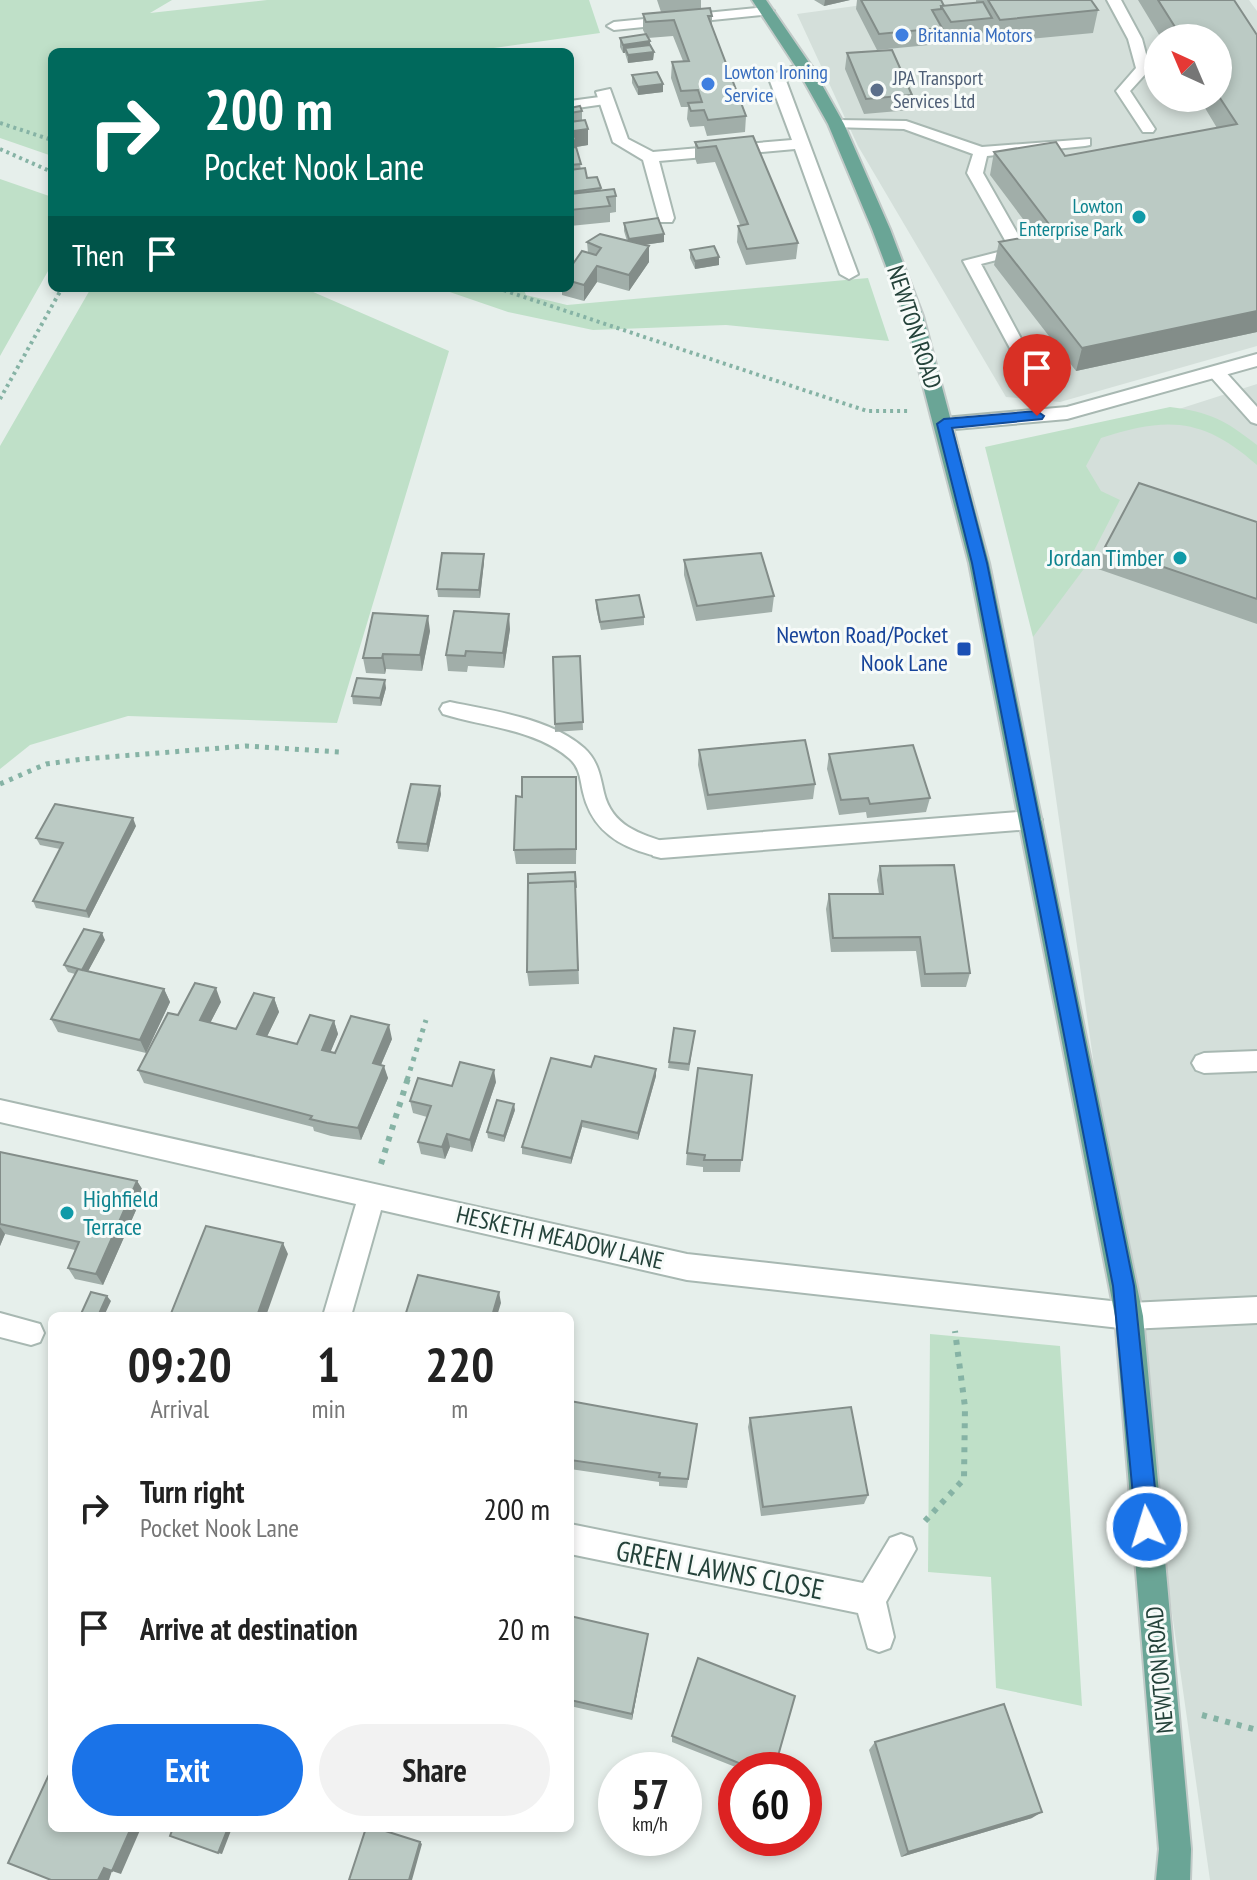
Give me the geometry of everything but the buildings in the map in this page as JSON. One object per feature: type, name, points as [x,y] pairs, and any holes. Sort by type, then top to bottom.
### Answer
[{"type":"main road","name":"NEWTON ROAD","points":[[763,5],[804,67],[836,124],[914,316],[979,563],[1129,1316],[1175,1849],[1173,1880]]},
{"type":"street","name":"NEWTON ROAD","points":[[804,67],[776,76],[849,274]]},
{"type":"street","points":[[605,96],[621,142],[650,157],[802,144]]},
{"type":"street","points":[[650,157],[666,218]]},
{"type":"street","points":[[944,424],[1067,413],[1257,360]]},
{"type":"street","points":[[661,849],[1031,820]]},
{"type":"street","name":"HESKETH MEADOW LANE","points":[[0,1111],[687,1267],[1129,1316],[1257,1310]]},
{"type":"street","points":[[338,1312],[372,1196]]},
{"type":"street","name":"GREEN LAWNS CLOSE","points":[[574,1540],[870,1600]]},
{"type":"street","points":[[879,1637],[870,1600],[901,1549]]},
{"type":"lane","points":[[1114,0],[1135,39],[1143,69],[1123,91],[1148,129]]},
{"type":"lane","points":[[614,26],[763,5]]},
{"type":"lane","points":[[574,104],[605,96]]},
{"type":"lane","points":[[836,124],[906,125],[981,152],[1085,142]]},
{"type":"lane","points":[[981,152],[975,173],[1020,252],[971,261],[1033,376]]},
{"type":"lane","points":[[1216,372],[1257,418]]},
{"type":"lane","points":[[450,709],[515,725],[565,746],[586,764],[600,816],[621,838],[661,849]]},
{"type":"lane","points":[[1204,1063],[1257,1061]]},
{"type":"lane","points":[[0,1325],[31,1333]]},
{"type":"path","points":[[0,123],[48,139]]},
{"type":"path","points":[[0,149],[48,170]]},
{"type":"path","points":[[0,399],[60,292]]},
{"type":"path","points":[[509,292],[867,411],[901,411]]},
{"type":"path","points":[[0,784],[46,764],[83,759],[246,746],[339,752]]},
{"type":"path","points":[[372,1196],[426,1020]]},
{"type":"path","points":[[901,1549],[964,1479],[965,1407],[950,1294]]},
{"type":"path","points":[[1163,1704],[1257,1730]]},
{"type":"shaded area","points":[[899,0],[1249,0],[1257,11],[1257,346],[1060,402],[1006,397],[858,146],[797,14]]},
{"type":"shaded area","points":[[1257,384],[1257,1880],[1210,1880],[1033,637],[1076,442]]},
{"type":"green space","points":[[0,0],[172,0],[150,13],[267,0],[589,0],[600,33],[493,48],[48,48],[48,155],[0,138]]},
{"type":"green space","points":[[0,179],[48,196],[48,271],[0,356]]},
{"type":"green space","points":[[868,278],[889,341],[726,325],[593,330],[508,312],[450,292],[525,292],[526,295],[567,305]]},
{"type":"green space","points":[[89,292],[313,292],[449,351],[337,723],[128,716],[30,745],[0,769],[0,446]]},
{"type":"green space","points":[[1170,407],[1216,418],[1236,429],[1257,445],[1257,465],[1220,438],[1184,426],[1146,426],[1101,438],[1086,466],[1101,491],[1120,500],[1086,566],[1033,637],[985,447]]},
{"type":"green space","points":[[930,1334],[1060,1346],[1082,1706],[996,1688],[991,1577],[928,1572]]},
{"type":"place","name":"Britannia Motors","points":[[902,35]]},
{"type":"place","name":"Lowton Ironing Service","points":[[708,84]]},
{"type":"place","name":"JPA Transport Services Ltd","points":[[877,90]]},
{"type":"place","name":"Lowton Enterprise Park","points":[[1139,217]]},
{"type":"place","name":"Jordan Timber","points":[[1180,558]]},
{"type":"place","name":"Newton Road/Pocket Nook Lane","points":[[964,649]]},
{"type":"place","name":"Highfield Terrace","points":[[67,1213]]},
{"type":"route","points":[[1037,416],[944,424],[979,563],[1124,1286],[1147,1527]]}]
